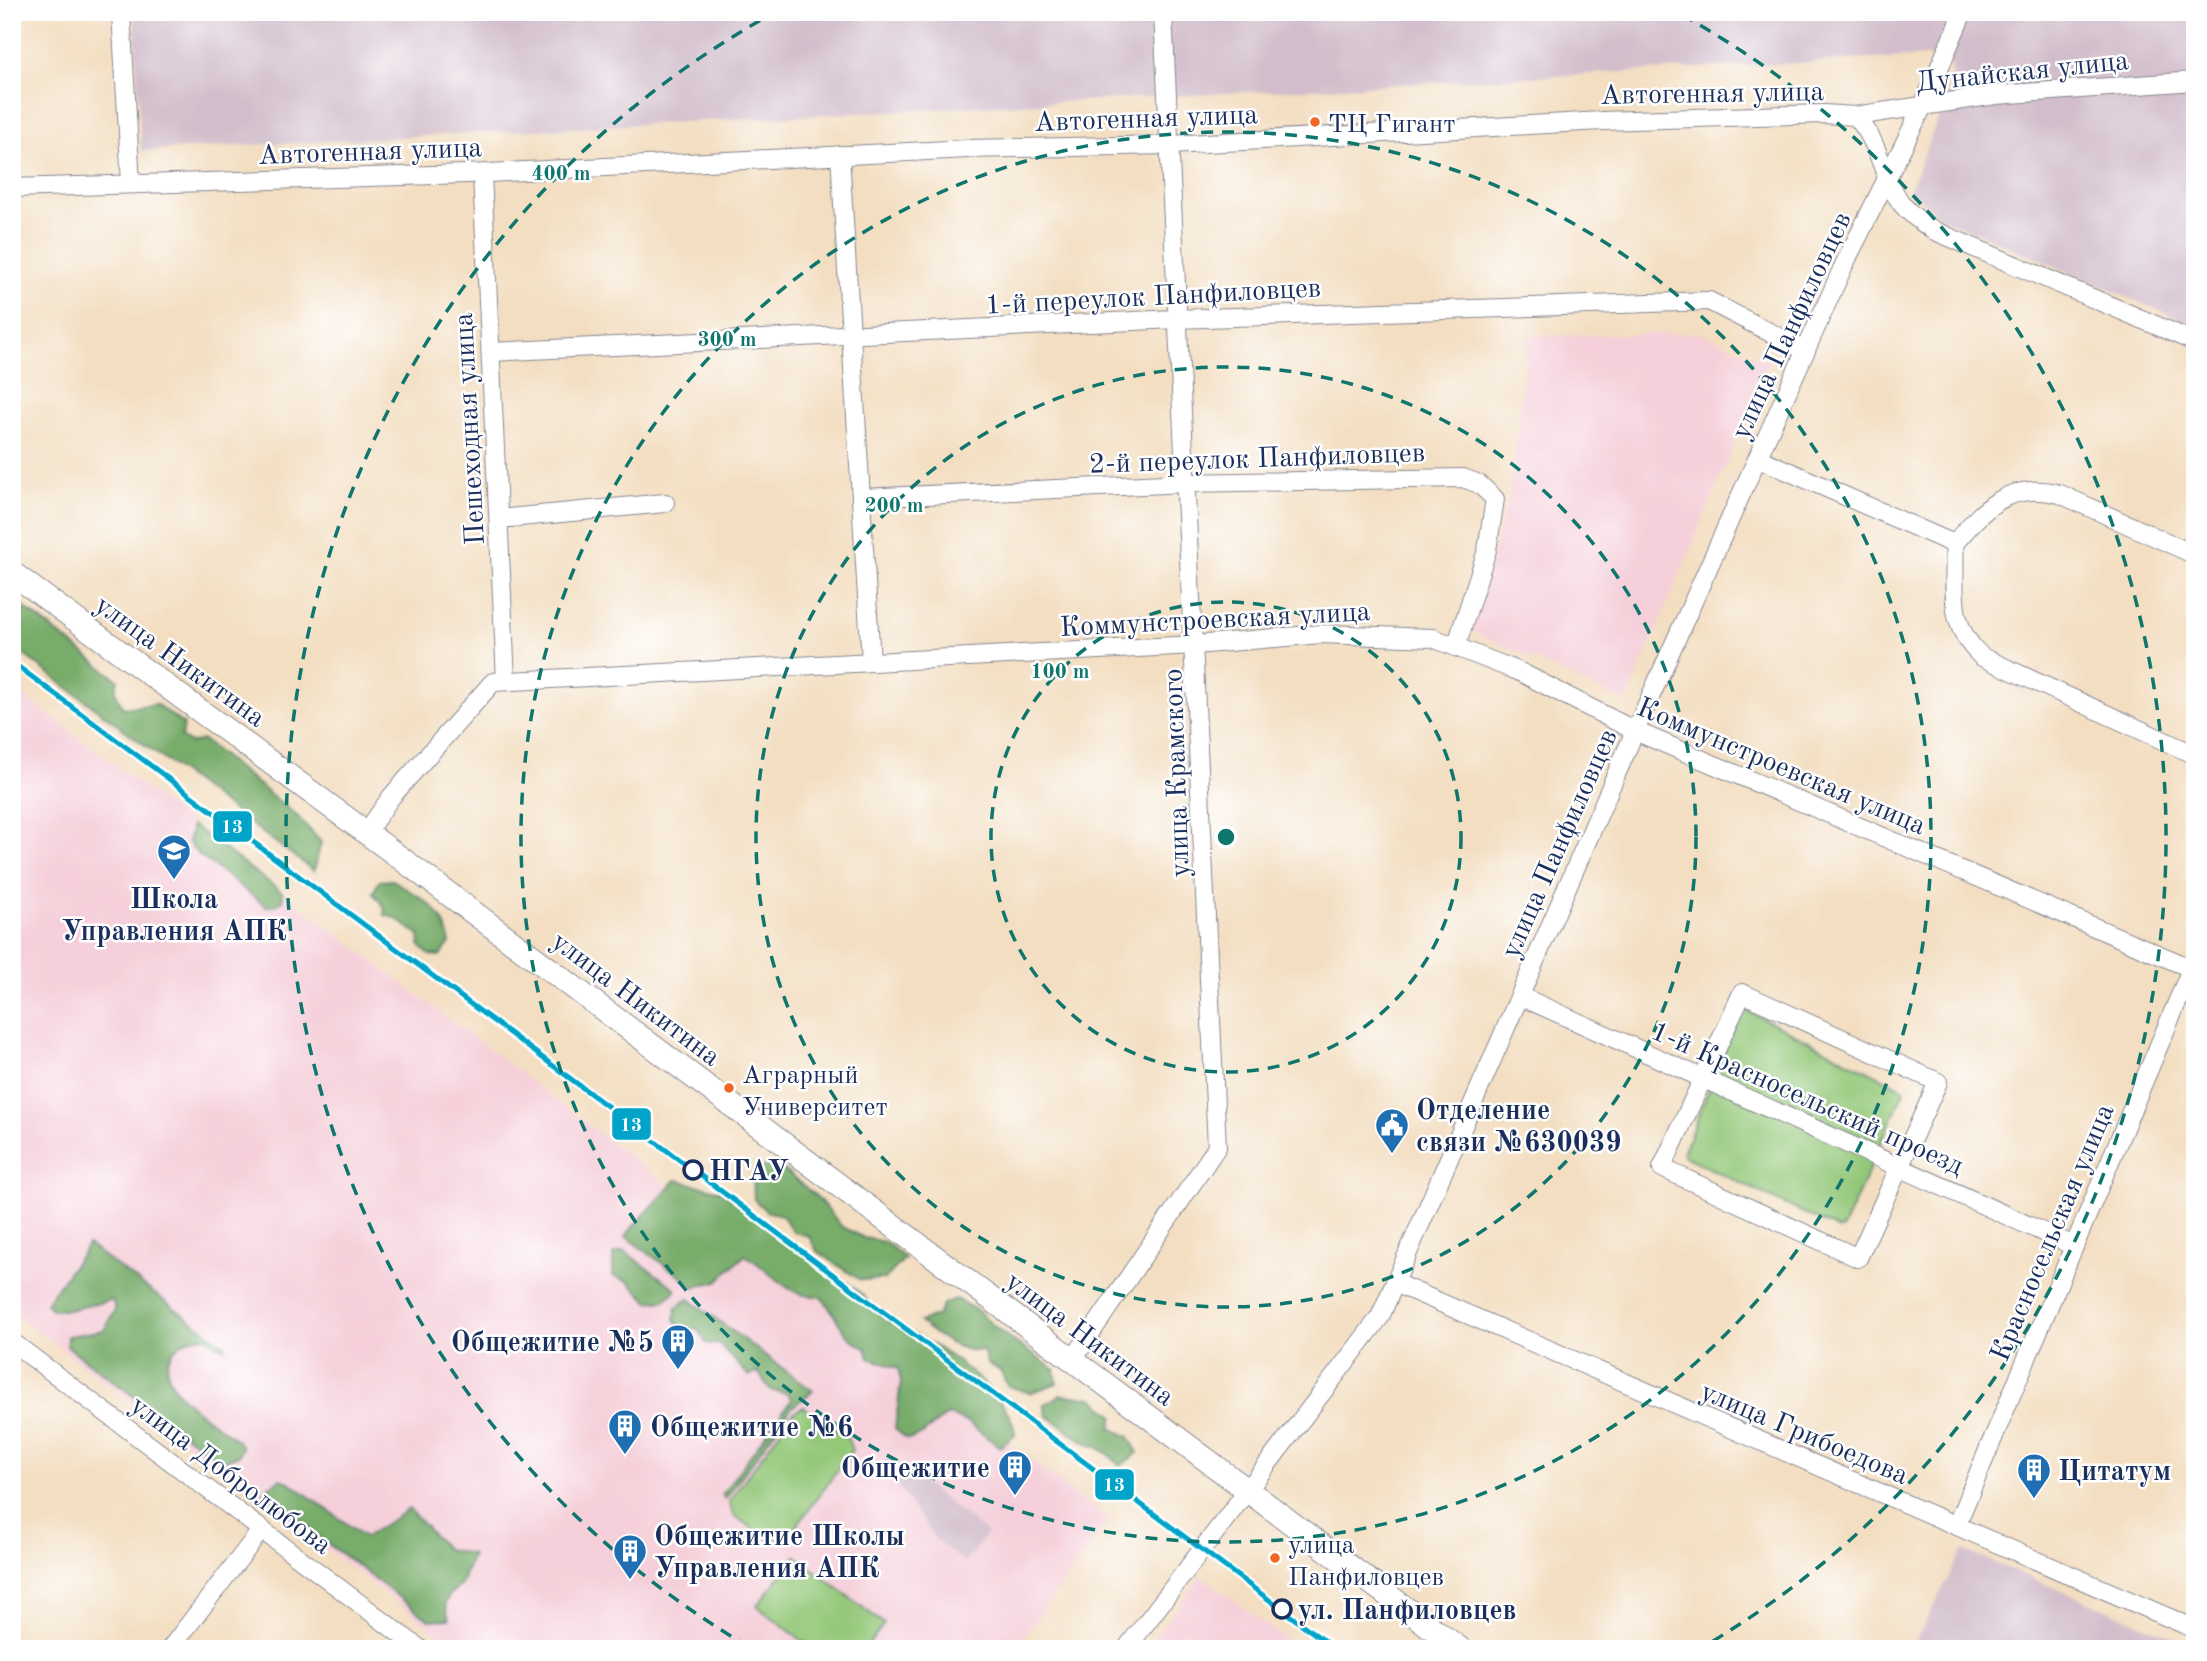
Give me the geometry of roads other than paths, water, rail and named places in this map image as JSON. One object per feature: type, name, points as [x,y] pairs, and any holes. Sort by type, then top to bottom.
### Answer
[{"type":"main road","name":"улица Никитина","points":[[12,573],[366,833],[1460,1649]]},
{"type":"street","points":[[121,12],[131,184]]},
{"type":"street","name":"улица Крамского","points":[[1072,1361],[1217,1147],[1163,12]]},
{"type":"street","name":"улица Панфиловцев","points":[[1126,1649],[1380,1317],[1635,731],[1844,265],[1923,106],[1963,12]]},
{"type":"street","name":"Дунайская улица","points":[[1855,117],[1996,95],[2195,81]]},
{"type":"street","name":"Автогенная улица","points":[[12,188],[482,173],[840,156],[1170,145],[1602,121],[1823,114],[1855,117],[1876,145],[1899,201],[1916,219],[1935,231],[2195,342]]},
{"type":"street","points":[[840,156],[871,662]]},
{"type":"street","name":"Пешеходная улица","points":[[482,173],[506,681]]},
{"type":"street","name":"1-й переулок Панфиловцев","points":[[491,352],[851,337],[1176,319],[1709,301],[1806,351]]},
{"type":"street","points":[[1758,458],[1954,544]]},
{"type":"street","name":"2-й переулок Панфиловцев","points":[[861,498],[1186,483],[1463,478],[1479,484],[1495,499],[1487,551],[1456,647]]},
{"type":"street","points":[[2195,555],[2060,494],[2039,489],[2016,493],[1982,512],[1954,544],[1957,622],[1967,643],[1982,657],[2195,755]]},
{"type":"street","points":[[499,519],[665,503]]},
{"type":"street","name":"Коммунстроевская улица","points":[[366,833],[391,797],[493,682],[1195,645],[1321,634],[1433,638],[1520,672],[1635,731],[2193,966]]},
{"type":"street","name":"Красносельская улица","points":[[1956,1526],[2193,966]]},
{"type":"street","points":[[1742,993],[1938,1082],[1858,1258],[1662,1168],[1703,1079],[1742,993]]},
{"type":"street","name":"1-й Красносельский проезд","points":[[1520,996],[2074,1246]]},
{"type":"street","name":"улица Грибоедова","points":[[1395,1283],[2195,1629]]},
{"type":"street","name":"улица Добролюбова","points":[[12,1342],[420,1649]]},
{"type":"street","points":[[170,1649],[262,1529]]},
{"type":"place","name":"ТЦ Гигант","points":[[1315,122]]},
{"type":"place","name":"Школа Управления АПК","points":[[174,881]]},
{"type":"place","name":"Аграрный Университет","points":[[729,1088]]},
{"type":"place","name":"Отделение связи №630039","points":[[1392,1155]]},
{"type":"place","name":"НГАУ","points":[[693,1170]]},
{"type":"place","name":"Общежитие №5","points":[[678,1371]]},
{"type":"place","name":"Общежитие №6","points":[[625,1456]]},
{"type":"place","name":"Общежитие","points":[[1015,1497]]},
{"type":"place","name":"Цитатум","points":[[2034,1500]]},
{"type":"place","name":"улица Панфиловцев","points":[[1275,1558]]},
{"type":"place","name":"Общежитие Школы Управления АПК","points":[[630,1581]]},
{"type":"place","name":"ул. Панфиловцев","points":[[1282,1609]]}]
